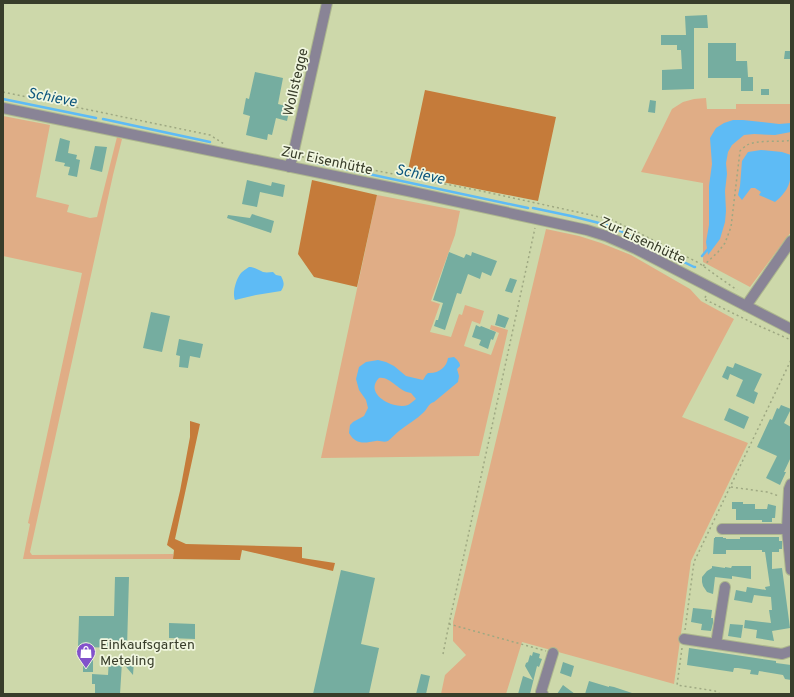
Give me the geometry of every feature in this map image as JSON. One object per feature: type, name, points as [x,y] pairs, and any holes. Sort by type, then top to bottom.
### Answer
[{"type":"street","name":"Wollstegge","points":[[289,167],[294,151],[327,3]]},
{"type":"street","name":"Zur Eisenhütte","points":[[3,108],[587,230],[622,242],[791,329]]},
{"type":"street","points":[[746,306],[791,241]]},
{"type":"street","points":[[791,484],[787,529],[791,570]]},
{"type":"street","points":[[722,528],[787,529]]},
{"type":"street","points":[[716,644],[725,587]]},
{"type":"street","points":[[684,639],[782,654],[791,651]]},
{"type":"street","points":[[544,694],[541,692],[553,653]]},
{"type":"path","points":[[703,266],[718,252],[732,227],[740,151],[746,145],[755,142],[781,142],[791,140]]},
{"type":"path","points":[[567,210],[612,220],[675,250],[699,263],[717,276]]},
{"type":"path","points":[[444,654],[449,624],[535,227],[528,217]]},
{"type":"path","points":[[720,694],[715,691],[677,685],[694,562],[791,360]]},
{"type":"path","points":[[730,487],[767,492],[789,499]]},
{"type":"path","points":[[449,624],[553,653]]},
{"type":"shaded area","points":[[425,90],[556,117],[538,201],[407,175]]},
{"type":"shaded area","points":[[706,98],[707,109],[736,109],[736,104],[791,104],[791,232],[750,287],[703,262],[703,183],[641,172],[672,109],[683,102]]},
{"type":"shaded area","points":[[3,116],[50,125],[36,197],[69,205],[67,212],[90,218],[97,217],[117,137],[122,139],[30,552],[32,555],[173,554],[173,559],[23,559],[30,524],[28,523],[82,273],[3,256]]},
{"type":"shaded area","points":[[312,180],[377,195],[357,287],[314,277],[298,254]]},
{"type":"shaded area","points":[[377,195],[460,211],[455,235],[431,301],[440,304],[430,332],[451,337],[459,314],[462,315],[465,305],[484,311],[480,324],[472,321],[464,346],[491,355],[499,333],[490,329],[491,325],[508,330],[479,456],[321,458]]},
{"type":"shaded area","points":[[546,229],[579,236],[631,255],[690,289],[701,301],[734,319],[682,417],[748,443],[691,561],[674,684],[522,642],[506,694],[441,694],[445,675],[466,655],[453,641],[453,622]]},
{"type":"shaded area","points":[[190,421],[200,424],[175,539],[186,544],[302,547],[302,558],[335,563],[333,571],[242,550],[240,560],[173,559],[174,550],[167,545],[180,491],[190,437]]},
{"type":"water","points":[[733,120],[779,124],[791,123],[791,132],[775,135],[744,135],[732,145],[728,152],[726,163],[725,222],[720,239],[708,255],[706,242],[709,225],[709,186],[712,164],[710,138],[716,128]]},
{"type":"water","points":[[761,150],[782,152],[791,155],[790,181],[781,197],[775,202],[759,195],[761,192],[755,188],[751,188],[742,200],[738,195],[742,161],[748,152]]},
{"type":"water","points":[[249,267],[263,272],[273,272],[276,275],[281,276],[284,284],[281,291],[235,300],[235,286],[241,273]]},
{"type":"water","points":[[454,357],[459,363],[460,366],[457,369],[459,376],[458,382],[430,404],[424,412],[388,441],[361,442],[354,440],[349,433],[350,425],[364,416],[368,408],[366,400],[359,390],[356,379],[359,367],[366,362],[378,360],[394,366],[406,376],[423,380],[428,373],[438,371],[444,367],[448,358]],"holes":[[[379,378],[387,379],[402,390],[411,393],[416,399],[408,405],[402,406],[388,403],[377,395],[375,390],[375,384]]]},
{"type":"building","points":[[707,15],[708,28],[694,28],[694,89],[662,90],[662,70],[682,69],[681,50],[677,50],[677,45],[661,45],[661,35],[686,35],[685,16]]},
{"type":"building","points":[[708,43],[736,43],[736,61],[747,61],[748,77],[753,77],[753,91],[741,91],[741,78],[708,78]]},
{"type":"building","points":[[785,51],[791,51],[791,59],[784,59]]},
{"type":"building","points":[[255,72],[283,78],[278,104],[290,107],[287,121],[276,118],[272,135],[268,134],[267,140],[246,135],[250,116],[243,114],[246,98],[249,99]]},
{"type":"building","points":[[761,89],[769,89],[769,95],[761,95]]},
{"type":"building","points":[[650,100],[656,101],[655,113],[648,112]]},
{"type":"building","points":[[60,138],[70,141],[68,153],[77,155],[76,159],[80,160],[77,177],[68,175],[70,167],[64,166],[65,163],[55,161]]},
{"type":"building","points":[[95,146],[107,147],[102,172],[90,169]]},
{"type":"building","points":[[247,180],[271,186],[272,182],[285,185],[283,197],[260,192],[257,207],[242,204]]},
{"type":"building","points":[[252,214],[274,221],[271,233],[227,218],[228,215],[250,218]]},
{"type":"building","points":[[449,252],[464,258],[466,254],[471,256],[472,252],[497,261],[491,276],[482,272],[480,279],[468,274],[461,294],[457,293],[445,330],[434,326],[436,320],[438,320],[443,303],[433,300]]},
{"type":"building","points":[[510,278],[517,280],[512,293],[505,291]]},
{"type":"building","points":[[151,312],[170,316],[162,352],[143,348]]},
{"type":"building","points":[[498,314],[509,318],[505,328],[495,325]]},
{"type":"building","points":[[476,325],[496,332],[493,340],[491,339],[488,349],[479,345],[481,340],[472,337]]},
{"type":"building","points":[[179,339],[203,344],[200,358],[190,356],[188,368],[179,367],[180,356],[176,355]]},
{"type":"building","points":[[735,363],[762,374],[754,391],[758,393],[754,404],[736,396],[743,380],[730,374],[728,380],[722,377],[727,366],[733,368]]},
{"type":"building","points":[[781,405],[791,409],[784,423],[791,427],[791,457],[780,485],[766,478],[777,456],[757,447],[770,419],[772,420],[777,408],[779,409]]},
{"type":"building","points":[[729,408],[749,417],[744,429],[724,420]]},
{"type":"building","points":[[732,502],[755,504],[755,509],[767,509],[768,504],[776,506],[775,518],[772,518],[772,522],[762,522],[762,520],[736,520],[736,509],[732,509]]},
{"type":"building","points":[[715,537],[740,539],[740,537],[779,537],[779,541],[782,541],[782,549],[779,549],[779,552],[772,552],[772,569],[782,568],[790,628],[772,631],[774,641],[756,638],[757,630],[744,628],[745,620],[771,623],[769,610],[772,610],[771,597],[754,595],[752,603],[734,600],[736,590],[746,592],[747,587],[766,590],[765,587],[770,586],[765,552],[762,552],[762,550],[726,550],[726,554],[713,554]]},
{"type":"building","points":[[712,566],[731,568],[732,566],[751,566],[751,579],[732,576],[732,579],[715,577],[713,594],[707,592],[703,586],[702,577],[712,568]]},
{"type":"building","points":[[341,570],[375,578],[361,644],[379,648],[369,694],[313,694]]},
{"type":"building","points":[[115,577],[129,577],[127,648],[78,647],[79,616],[114,616]]},
{"type":"building","points":[[693,608],[712,610],[711,618],[713,618],[713,623],[711,631],[701,630],[702,624],[691,622]]},
{"type":"building","points":[[169,623],[195,624],[195,639],[169,638]]},
{"type":"building","points":[[730,624],[743,625],[741,638],[728,636]]},
{"type":"building","points":[[689,648],[776,661],[776,663],[791,665],[791,680],[785,679],[783,675],[759,671],[758,675],[750,674],[751,670],[738,668],[734,668],[733,672],[687,665]]},
{"type":"building","points":[[533,652],[540,654],[539,658],[542,659],[539,667],[537,666],[530,694],[518,694],[523,676],[533,680],[525,666]]},
{"type":"building","points":[[83,658],[93,659],[93,672],[83,672]]},
{"type":"building","points":[[109,659],[134,661],[133,675],[122,662],[120,694],[95,694],[95,684],[92,684],[92,674],[108,675]]},
{"type":"building","points":[[563,662],[574,666],[571,677],[560,673]]},
{"type":"building","points":[[421,674],[430,676],[426,694],[416,694]]},
{"type":"building","points":[[589,681],[614,687],[632,693],[585,694]]},
{"type":"building","points":[[563,685],[575,694],[557,694]]},
{"type":"waterway","name":"Schieve","points":[[3,99],[96,118]]},
{"type":"waterway","name":"Schieve","points":[[103,119],[210,142]]},
{"type":"waterway","name":"Schieve","points":[[308,161],[528,208]]},
{"type":"waterway","name":"Schieve","points":[[533,208],[607,225]]},
{"type":"waterway","name":"Schieve","points":[[612,227],[695,267]]},
{"type":"waterway","name":"Schieve","points":[[702,256],[708,249]]},
{"type":"place","name":"Einkaufsgarten Meteling","points":[[86,669]]}]
